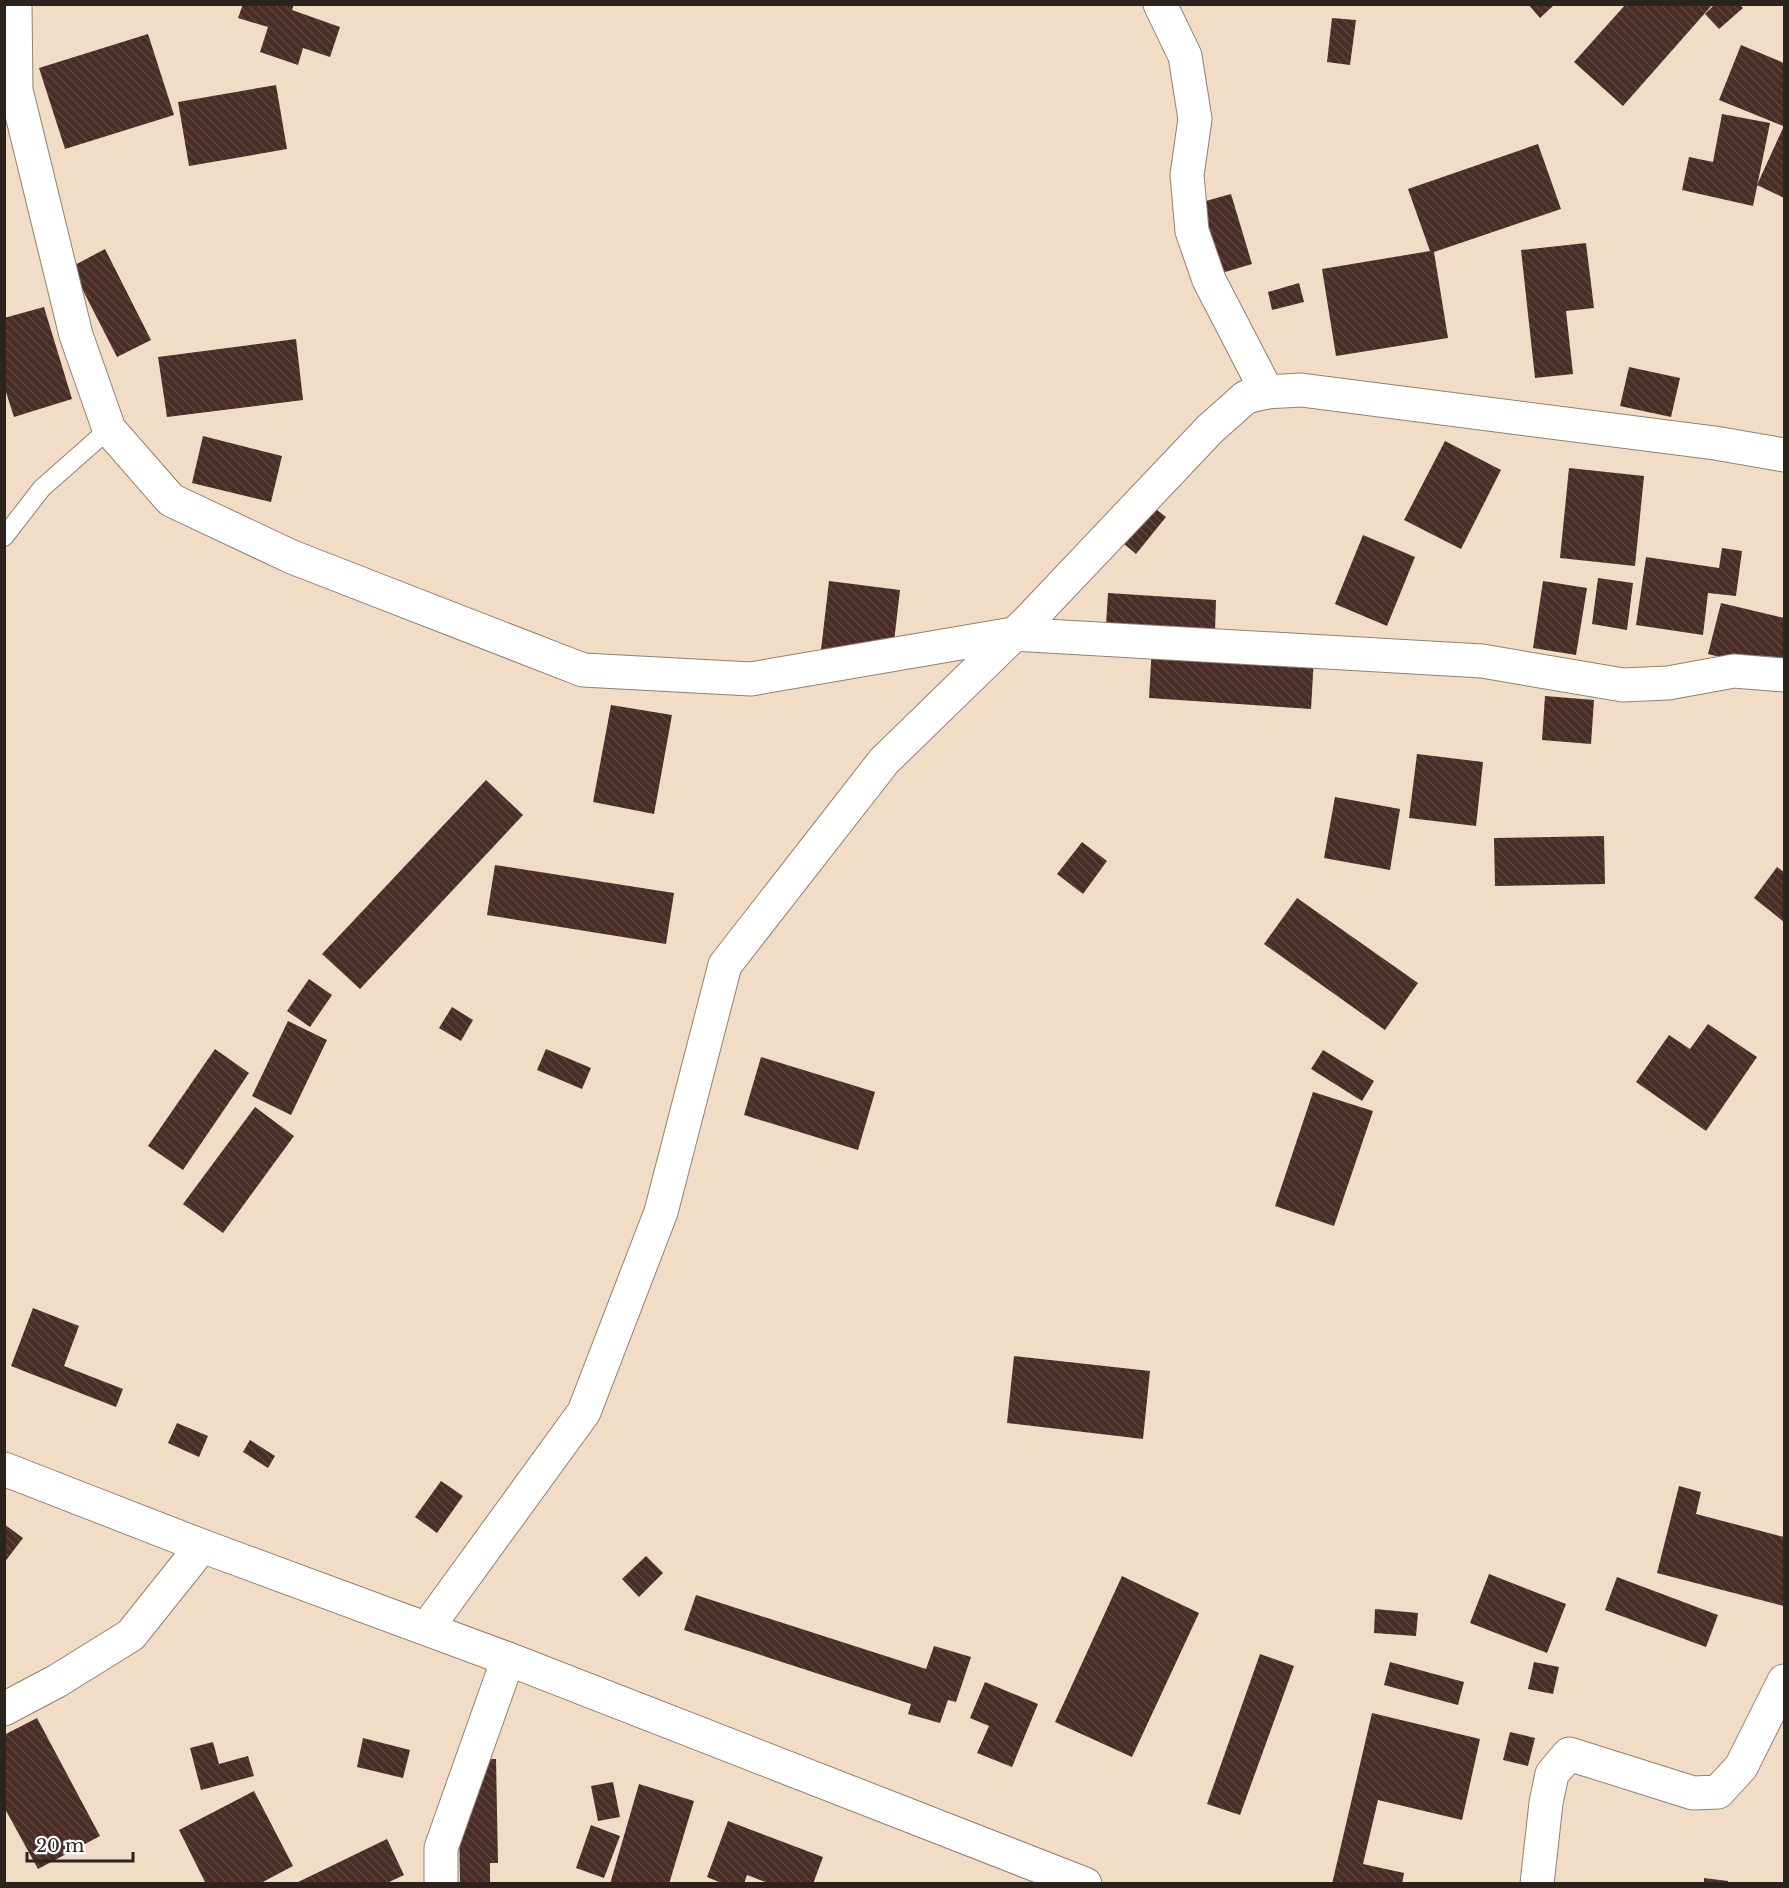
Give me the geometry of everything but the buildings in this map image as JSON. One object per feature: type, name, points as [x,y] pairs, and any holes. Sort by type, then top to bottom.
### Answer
[{"type":"street","points":[[15,4],[16,90],[76,335],[109,429],[171,500],[292,557],[583,670],[751,679],[1013,634],[1482,661],[1623,685],[1668,683],[1734,671],[1785,675]]},
{"type":"street","points":[[1160,4],[1185,56],[1195,119],[1187,175],[1192,231],[1209,280],[1267,392]]},
{"type":"street","points":[[427,1628],[584,1412],[661,1212],[725,965],[884,761],[1013,634],[1210,429],[1246,397],[1267,392],[1301,390],[1714,443],[1785,455]]},
{"type":"street","points":[[4,1469],[202,1546],[508,1659],[1085,1884]]},
{"type":"street","points":[[4,1709],[57,1681],[131,1635],[202,1546]]},
{"type":"street","points":[[441,1884],[441,1848],[508,1659]]},
{"type":"street","points":[[1537,1884],[1546,1803],[1552,1774],[1569,1754],[1694,1793],[1718,1792],[1741,1767],[1785,1681]]},
{"type":"lane","points":[[4,537],[42,488],[109,429]]}]
